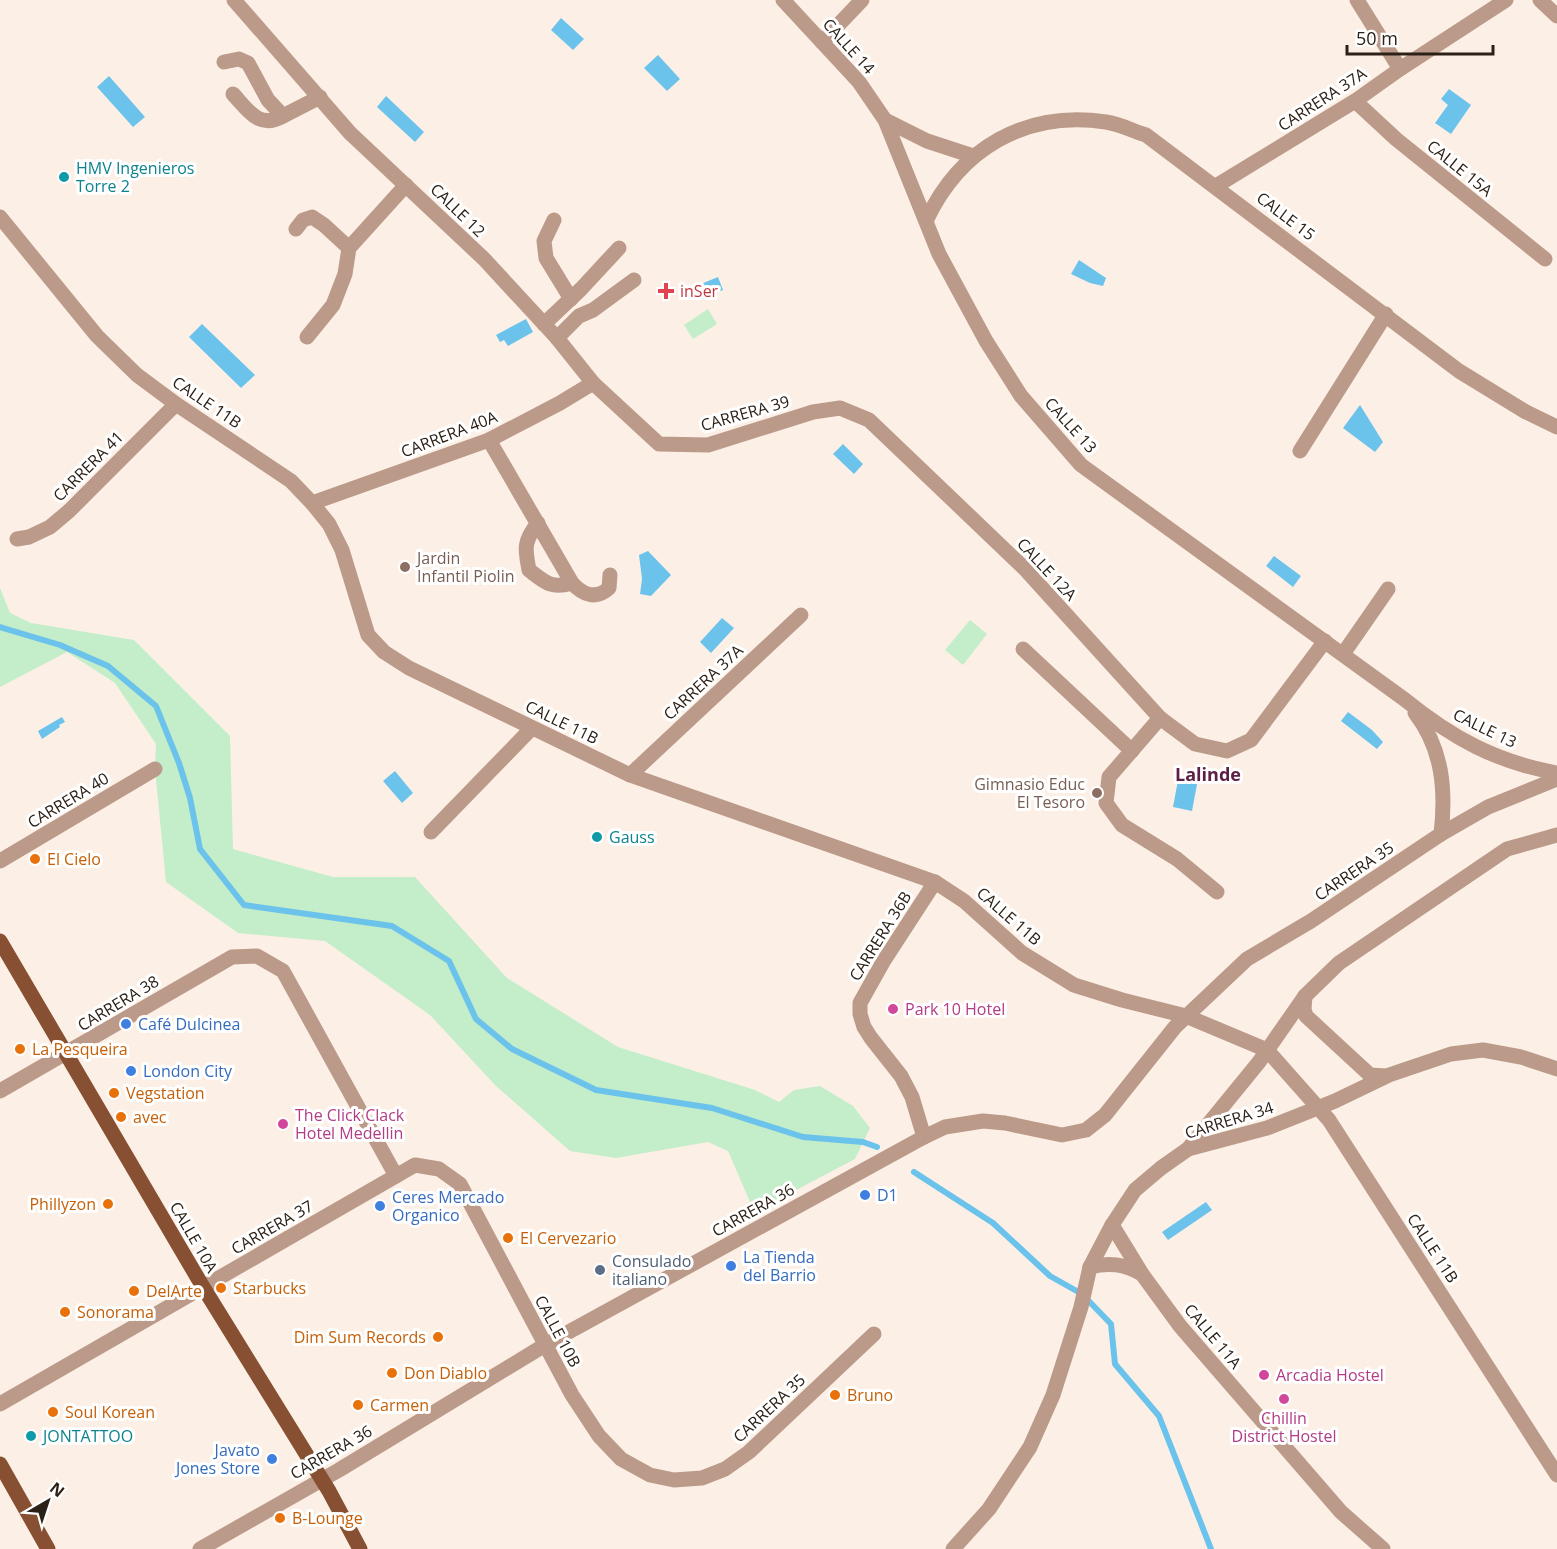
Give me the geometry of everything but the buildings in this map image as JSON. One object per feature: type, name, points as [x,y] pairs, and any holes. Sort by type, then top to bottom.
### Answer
[{"type":"main road","name":"CALLE 10A","points":[[0,941],[203,1287],[322,1479],[360,1549]]},
{"type":"main road","points":[[0,1464],[48,1549]]},
{"type":"street","name":"CALLE 12","points":[[234,0],[350,133],[484,259],[557,338],[593,383],[658,444]]},
{"type":"street","name":"CALLE 14","points":[[783,0],[859,82],[885,120]]},
{"type":"street","points":[[822,42],[862,0]]},
{"type":"street","points":[[1357,0],[1400,69]]},
{"type":"street","name":"CARRERA 37A","points":[[1216,186],[1355,101],[1506,0]]},
{"type":"street","points":[[1540,0],[1557,15]]},
{"type":"street","points":[[224,62],[239,59],[248,63],[268,100],[283,116]]},
{"type":"street","points":[[233,94],[254,116],[262,120],[274,121],[320,97]]},
{"type":"street","name":"CALLE 15A","points":[[1355,101],[1396,139],[1545,259]]},
{"type":"street","name":"CALLE 15","points":[[926,221],[945,186],[973,156],[1021,128],[1065,119],[1108,122],[1146,135],[1459,371],[1557,428]]},
{"type":"street","points":[[885,120],[927,141],[973,156]]},
{"type":"street","name":"CALLE 13","points":[[885,120],[939,254],[998,359],[1021,396],[1080,465],[1343,654],[1433,722],[1497,757],[1531,768],[1557,773]]},
{"type":"street","points":[[307,337],[333,305],[345,274],[349,248],[406,185]]},
{"type":"street","points":[[296,229],[303,220],[312,217],[349,248]]},
{"type":"street","name":"CALLE 11B","points":[[0,218],[97,336],[137,375],[291,481],[312,503],[329,524],[342,550],[368,635],[384,652],[410,668],[630,775],[935,882],[964,901],[1022,953],[1074,985],[1186,1016],[1267,1050],[1319,1108],[1342,1139],[1557,1475]]},
{"type":"street","points":[[554,220],[544,241],[546,258],[571,299]]},
{"type":"street","points":[[544,324],[619,248]]},
{"type":"street","points":[[557,338],[579,316],[593,310],[634,280]]},
{"type":"street","points":[[1300,451],[1386,314]]},
{"type":"street","name":"CARRERA 40A","points":[[312,503],[489,440],[560,404],[593,383]]},
{"type":"street","name":"CARRERA 41","points":[[17,539],[29,537],[50,527],[69,511],[176,404]]},
{"type":"street","name":"CALLE 12A","points":[[840,408],[870,420],[1024,568],[1160,718],[1195,744],[1227,751],[1251,740],[1325,641]]},
{"type":"street","name":"CARRERA 39","points":[[658,444],[708,445],[813,412],[840,408]]},
{"type":"street","points":[[489,440],[572,583],[579,591],[590,596],[603,593],[609,588],[610,575]]},
{"type":"street","points":[[538,523],[528,536],[526,543],[529,570],[545,583],[558,587],[572,583]]},
{"type":"street","points":[[1343,654],[1388,589]]},
{"type":"street","name":"CARRERA 37A","points":[[630,775],[801,615]]},
{"type":"street","points":[[1023,649],[1132,751]]},
{"type":"street","name":"CALLE 13","points":[[1404,699],[1422,721],[1435,747],[1442,774],[1445,803],[1441,834]]},
{"type":"street","points":[[1160,718],[1109,777],[1106,803],[1122,825],[1177,860],[1217,892]]},
{"type":"street","points":[[431,832],[532,728]]},
{"type":"street","name":"CARRERA 40","points":[[0,861],[155,769]]},
{"type":"street","name":"CARRERA 35","points":[[1186,1016],[1247,959],[1311,921],[1441,834],[1488,807],[1557,779]]},
{"type":"street","points":[[1188,1149],[1267,1050],[1305,996],[1339,963],[1507,849],[1557,835]]},
{"type":"street","name":"CARRERA 36B","points":[[924,1137],[912,1097],[901,1076],[864,1027],[860,1014],[860,1003],[883,962],[935,882]]},
{"type":"street","name":"CARRERA 38","points":[[0,1091],[232,957],[257,956],[283,971],[396,1176]]},
{"type":"street","points":[[1305,996],[1306,1016],[1370,1075],[1389,1075]]},
{"type":"street","name":"CARRERA 36","points":[[200,1549],[322,1479],[545,1345],[945,1127],[983,1121],[1056,1134],[1074,1134],[1086,1130],[1105,1115],[1186,1016]]},
{"type":"street","name":"CARRERA 34","points":[[953,1549],[989,1509],[1030,1447],[1053,1395],[1081,1307],[1088,1275],[1112,1225],[1135,1190],[1188,1149],[1267,1128],[1319,1108],[1389,1075],[1451,1054],[1483,1050],[1521,1057],[1557,1069]]},
{"type":"street","name":"CARRERA 37","points":[[0,1404],[415,1165],[439,1169]]},
{"type":"street","name":"CALLE 10B","points":[[439,1169],[460,1184],[545,1345],[599,1436],[621,1460],[650,1475],[674,1480]]},
{"type":"street","name":"CALLE 11A","points":[[1112,1225],[1142,1274],[1180,1326],[1341,1512],[1383,1549]]},
{"type":"street","points":[[1088,1275],[1100,1264],[1116,1264],[1142,1274]]},
{"type":"street","name":"CARRERA 35","points":[[674,1480],[702,1478],[726,1469],[749,1452],[874,1334]]},
{"type":"green space","points":[[708,309],[717,324],[693,339],[684,325]]},
{"type":"green space","points":[[0,588],[10,613],[31,623],[134,640],[230,736],[233,849],[333,877],[415,877],[507,978],[618,1047],[755,1090],[779,1102],[794,1090],[820,1086],[853,1106],[870,1128],[855,1159],[762,1208],[750,1202],[728,1151],[708,1142],[616,1158],[570,1151],[496,1086],[430,1015],[325,941],[238,933],[166,882],[155,769],[156,744],[115,683],[67,652],[0,687]]},
{"type":"green space","points":[[970,620],[987,634],[963,665],[945,650]]},
{"type":"water","points":[[561,18],[584,39],[573,50],[551,30]]},
{"type":"water","points":[[658,55],[680,79],[667,91],[644,68]]},
{"type":"water","points":[[109,76],[145,117],[133,127],[97,87]]},
{"type":"water","points":[[1449,89],[1471,105],[1451,134],[1435,123],[1448,105],[1441,99]]},
{"type":"water","points":[[386,96],[424,132],[415,142],[377,107]]},
{"type":"water","points":[[1079,260],[1106,278],[1103,286],[1071,274]]},
{"type":"water","points":[[718,277],[723,290],[702,299],[696,286]]},
{"type":"water","points":[[526,319],[533,332],[508,346],[504,340],[500,342],[496,335]]},
{"type":"water","points":[[202,324],[255,375],[241,388],[189,337]]},
{"type":"water","points":[[1360,405],[1383,442],[1375,452],[1343,428]]},
{"type":"water","points":[[843,444],[863,464],[854,474],[833,454]]},
{"type":"water","points":[[648,551],[671,575],[651,596],[640,594],[642,579],[639,555]]},
{"type":"water","points":[[1274,556],[1301,576],[1293,587],[1266,566]]},
{"type":"water","points":[[722,618],[734,628],[711,653],[700,642]]},
{"type":"water","points":[[1348,712],[1372,730],[1383,742],[1377,749],[1341,721]]},
{"type":"water","points":[[62,717],[65,722],[42,739],[38,731]]},
{"type":"water","points":[[395,771],[413,793],[402,803],[383,781]]},
{"type":"water","points":[[1179,775],[1198,779],[1192,811],[1173,807]]},
{"type":"water","points":[[1206,1202],[1212,1210],[1168,1240],[1162,1232]]},
{"type":"waterway","points":[[0,627],[60,645],[108,666],[156,706],[179,763],[190,798],[200,849],[244,905],[392,926],[449,961],[476,1019],[512,1049],[596,1090],[712,1108],[803,1137],[863,1142],[877,1147]]},
{"type":"waterway","points":[[914,1172],[993,1223],[1050,1276],[1082,1294],[1111,1324],[1115,1364],[1159,1416],[1211,1549]]},
{"type":"place","name":"HMV Ingenieros Torre 2","points":[[64,177]]},
{"type":"place","name":"inSer","points":[[666,291]]},
{"type":"place","name":"Jardin Infantil Piolin","points":[[405,567]]},
{"type":"place","name":"Gimnasio Educ El Tesoro","points":[[1097,793]]},
{"type":"place","name":"Gauss","points":[[597,837]]},
{"type":"place","name":"El Cielo","points":[[35,859]]},
{"type":"place","name":"Park 10 Hotel","points":[[893,1009]]},
{"type":"place","name":"Café Dulcinea","points":[[126,1024]]},
{"type":"place","name":"La Pesqueira","points":[[20,1049]]},
{"type":"place","name":"London City","points":[[131,1071]]},
{"type":"place","name":"Vegstation","points":[[114,1093]]},
{"type":"place","name":"avec","points":[[121,1117]]},
{"type":"place","name":"The Click Clack Hotel Medellin","points":[[283,1124]]},
{"type":"place","name":"D1","points":[[865,1195]]},
{"type":"place","name":"Phillyzon","points":[[108,1204]]},
{"type":"place","name":"Ceres Mercado Organico","points":[[380,1206]]},
{"type":"place","name":"El Cervezario","points":[[508,1238]]},
{"type":"place","name":"La Tienda del Barrio","points":[[731,1266]]},
{"type":"place","name":"Consulado italiano","points":[[600,1270]]},
{"type":"place","name":"Starbucks","points":[[221,1288]]},
{"type":"place","name":"DelArte","points":[[134,1291]]},
{"type":"place","name":"Sonorama","points":[[65,1312]]},
{"type":"place","name":"Dim Sum Records","points":[[438,1337]]},
{"type":"place","name":"Don Diablo","points":[[392,1373]]},
{"type":"place","name":"Arcadia Hostel","points":[[1264,1375]]},
{"type":"place","name":"Bruno","points":[[835,1395]]},
{"type":"place","name":"Chillin District Hostel","points":[[1284,1399]]},
{"type":"place","name":"Carmen","points":[[358,1405]]},
{"type":"place","name":"Soul Korean","points":[[53,1412]]},
{"type":"place","name":"JONTATTOO","points":[[31,1436]]},
{"type":"place","name":"Javato Jones Store","points":[[272,1459]]},
{"type":"place","name":"B-Lounge","points":[[280,1518]]},
{"type":"district","name":"Lalinde","points":[[1208,774]]}]
